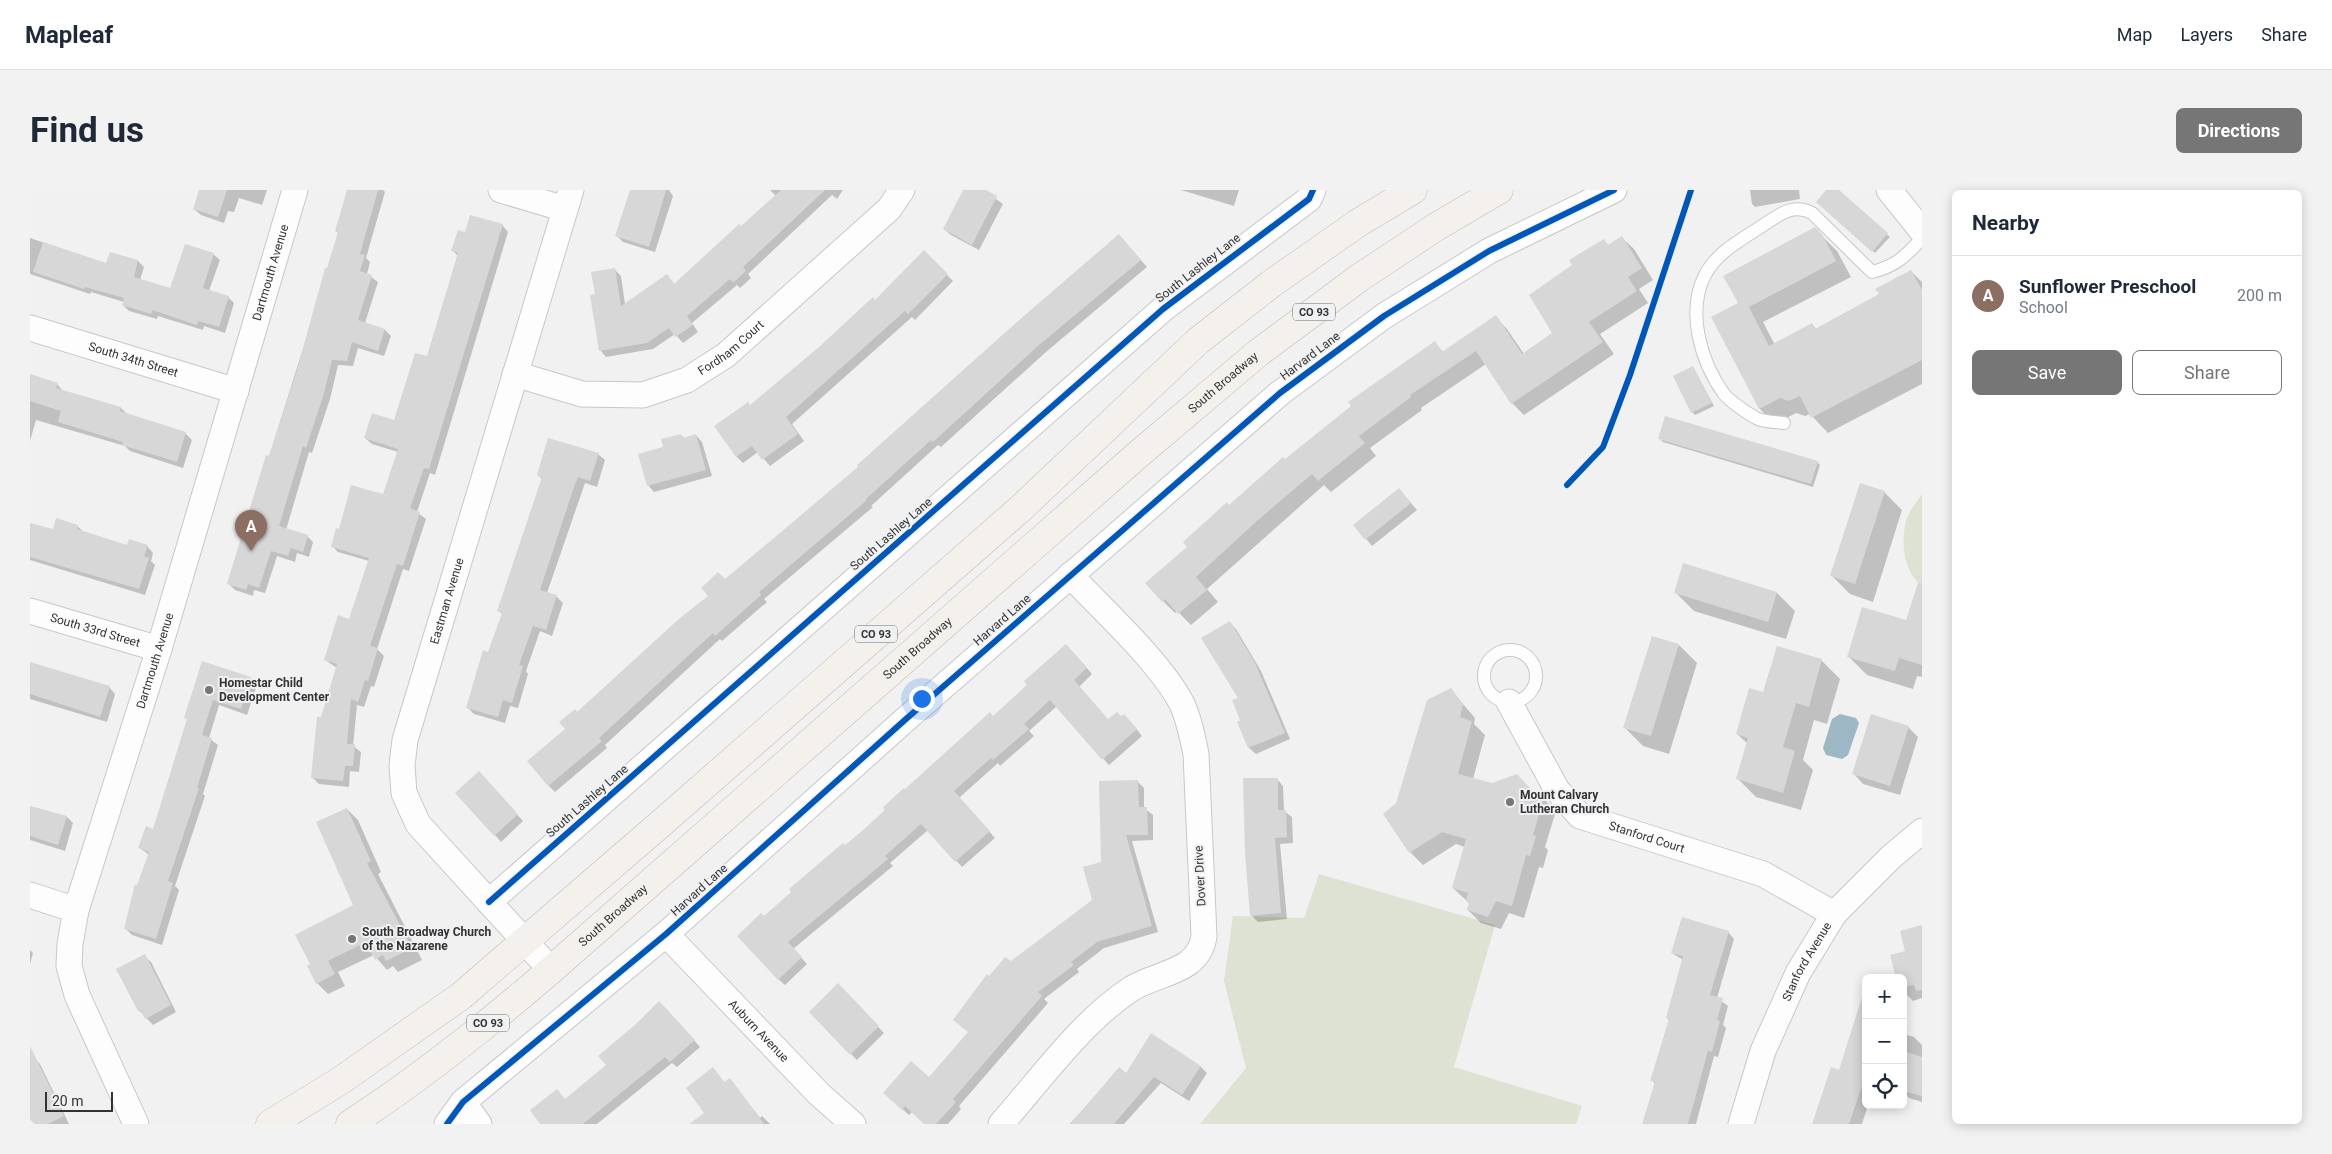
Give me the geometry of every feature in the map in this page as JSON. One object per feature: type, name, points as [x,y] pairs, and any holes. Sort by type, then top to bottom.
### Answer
[{"type":"main road","name":"CO 93","points":[[270,1124],[340,1081],[401,1040],[461,996],[1020,509],[1198,341],[1287,273],[1358,223],[1413,190]]},
{"type":"main road","name":"South Broadway","points":[[350,1124],[381,1104],[482,1028],[551,970],[1141,452],[1258,354],[1367,273],[1436,226],[1499,190]]},
{"type":"street","name":"Dartmouth Avenue","points":[[136,1124],[77,995],[69,966],[70,944],[76,910],[159,649],[295,190]]},
{"type":"street","points":[[500,190],[568,200]]},
{"type":"street","name":"Fordham Court","points":[[516,374],[582,394],[644,395],[687,380],[726,355],[889,209],[902,190]]},
{"type":"street","name":"South Lashley Lane","points":[[489,902],[1163,309],[1309,199],[1313,190]]},
{"type":"street","name":"Harvard Lane","points":[[447,1124],[463,1102],[666,934],[906,719],[1280,393],[1384,316],[1489,251],[1614,190]]},
{"type":"street","points":[[1889,190],[1922,232]]},
{"type":"street","name":"Eastman Avenue","points":[[551,970],[418,824],[404,793],[402,766],[405,740],[568,200]]},
{"type":"street","name":"South 34th Street","points":[[30,328],[236,391]]},
{"type":"street","name":"Dover Drive","points":[[1001,1124],[1096,1015],[1132,988],[1192,962],[1202,947],[1204,936],[1196,754],[1190,727],[1180,702],[1156,667],[1070,575]]},
{"type":"street","name":"South 33rd Street","points":[[30,611],[159,649]]},
{"type":"street","name":"Stanford Court","points":[[1509,702],[1558,790],[1580,816],[1763,874],[1834,914]]},
{"type":"street","name":"Stanford Avenue","points":[[1741,1124],[1763,1050],[1798,973],[1834,914],[1891,857],[1922,831]]},
{"type":"street","points":[[30,895],[76,910]]},
{"type":"street","name":"Auburn Avenue","points":[[666,934],[819,1094],[853,1124]]},
{"type":"street","points":[[463,1102],[479,1124]]},
{"type":"lane","points":[[1784,422],[1759,419],[1725,395],[1709,364],[1695,322],[1698,291],[1705,274],[1721,254],[1787,210],[1803,208],[1812,213],[1872,272],[1888,268],[1905,256],[1922,238]]},
{"type":"lane","points":[[1511,649],[1526,654],[1531,660],[1536,675],[1535,684],[1525,697],[1509,702],[1501,701],[1488,691],[1483,674],[1485,666],[1496,653],[1511,649]]},
{"type":"green space","points":[[1922,494],[1922,586],[1911,573],[1907,564],[1904,536],[1907,518]]},
{"type":"green space","points":[[1319,874],[1495,925],[1454,1067],[1582,1106],[1576,1124],[1200,1124],[1246,1068],[1224,981],[1233,916],[1304,918]]},
{"type":"water","points":[[1840,714],[1856,718],[1859,723],[1848,755],[1842,759],[1826,755],[1823,748],[1832,719]]},
{"type":"building","points":[[199,190],[227,190],[218,217],[193,209]]},
{"type":"building","points":[[347,190],[378,190],[360,254],[365,255],[360,271],[372,275],[358,320],[385,329],[378,351],[352,342],[347,361],[332,360],[324,393],[306,448],[303,446],[279,526],[308,535],[303,552],[291,548],[288,556],[271,551],[259,588],[248,584],[246,590],[227,584],[266,455],[269,456],[297,370],[325,268],[327,268],[338,232],[335,231]]},
{"type":"building","points":[[630,190],[666,190],[649,247],[615,236]]},
{"type":"building","points":[[781,190],[825,190],[743,267],[746,271],[733,283],[730,279],[687,316],[693,325],[675,337],[669,328],[647,343],[599,351],[590,295],[595,294],[591,272],[615,268],[621,306],[667,274],[674,284],[739,224],[741,226]]},
{"type":"building","points":[[963,190],[986,190],[997,196],[972,245],[943,229]]},
{"type":"building","points":[[1826,190],[1839,190],[1888,233],[1872,252],[1816,202]]},
{"type":"building","points":[[470,215],[503,224],[429,469],[424,468],[410,508],[420,512],[403,566],[397,564],[370,646],[378,648],[368,681],[365,680],[358,702],[351,699],[347,744],[355,744],[353,766],[345,766],[343,781],[311,778],[317,717],[321,717],[337,664],[324,660],[338,615],[349,619],[369,558],[331,547],[336,528],[339,529],[351,485],[383,494],[398,449],[364,438],[372,413],[394,420],[415,353],[427,356],[458,253],[451,251],[458,230],[465,232]]},
{"type":"building","points":[[1815,227],[1822,234],[1836,261],[1749,307],[1769,346],[1812,323],[1815,329],[1879,294],[1875,289],[1911,270],[1922,290],[1922,360],[1811,418],[1800,396],[1789,401],[1780,398],[1759,409],[1711,317],[1738,303],[1723,276]]},
{"type":"building","points":[[1119,234],[1141,260],[1039,345],[933,442],[931,440],[867,500],[759,592],[761,595],[715,636],[713,633],[599,738],[602,741],[548,786],[527,761],[565,729],[559,722],[575,709],[577,712],[680,618],[708,596],[701,588],[718,572],[725,579],[793,522],[858,467],[857,465],[1018,321]]},
{"type":"building","points":[[1622,236],[1642,268],[1628,277],[1637,291],[1589,322],[1603,342],[1511,404],[1476,351],[1410,395],[1411,397],[1359,436],[1365,443],[1318,481],[1312,474],[1258,520],[1196,577],[1207,590],[1178,614],[1165,599],[1162,602],[1145,583],[1187,547],[1183,542],[1227,502],[1229,505],[1283,457],[1285,459],[1351,406],[1348,402],[1435,341],[1442,352],[1496,315],[1522,354],[1552,333],[1529,295],[1572,265],[1569,260],[1604,239],[1608,245]]},
{"type":"building","points":[[43,242],[106,263],[110,252],[138,260],[134,277],[170,288],[185,244],[214,253],[203,288],[229,296],[219,327],[198,321],[197,325],[152,310],[151,314],[122,305],[124,298],[85,287],[84,289],[33,272]]},
{"type":"building","points":[[924,250],[948,274],[908,314],[905,311],[786,417],[798,434],[762,460],[752,446],[736,457],[714,426],[748,402],[750,405],[819,347],[873,297],[875,300]]},
{"type":"building","points":[[1693,366],[1712,403],[1691,413],[1673,376]]},
{"type":"building","points":[[30,374],[58,383],[56,388],[121,407],[120,411],[186,432],[177,462],[122,445],[123,442],[58,422],[61,411],[30,401]]},
{"type":"building","points":[[1665,416],[1818,461],[1811,484],[1658,439]]},
{"type":"building","points":[[681,434],[683,438],[696,434],[706,470],[647,486],[638,454],[663,447],[661,439]]},
{"type":"building","points":[[548,438],[599,453],[590,481],[578,477],[540,590],[557,595],[546,630],[533,626],[519,665],[523,666],[512,703],[503,700],[498,717],[466,708],[483,650],[488,652],[502,613],[497,611],[542,477],[537,475]]},
{"type":"building","points":[[1860,483],[1885,491],[1855,584],[1830,576]]},
{"type":"building","points":[[1399,488],[1411,503],[1365,540],[1353,525]]},
{"type":"building","points":[[56,518],[78,525],[77,529],[127,545],[129,539],[148,545],[144,556],[149,558],[139,589],[30,557],[30,523],[53,529]]},
{"type":"building","points":[[1683,563],[1777,592],[1768,622],[1674,593]]},
{"type":"building","points":[[1918,583],[1922,583],[1922,665],[1899,658],[1895,671],[1847,657],[1862,607],[1906,620]]},
{"type":"building","points":[[1230,621],[1255,663],[1285,733],[1248,748],[1237,722],[1240,720],[1232,700],[1238,698],[1201,638]]},
{"type":"building","points":[[1652,636],[1679,644],[1651,736],[1623,728]]},
{"type":"building","points":[[1066,644],[1087,668],[1074,680],[1108,719],[1117,712],[1121,716],[1124,714],[1137,729],[1102,760],[1050,700],[1024,724],[1029,729],[993,760],[991,758],[954,791],[990,831],[955,862],[921,824],[885,856],[888,859],[788,942],[802,957],[778,980],[737,936],[761,913],[764,916],[791,892],[789,889],[843,843],[845,845],[862,831],[885,810],[883,807],[990,712],[993,716],[1027,685],[1024,681]]},
{"type":"building","points":[[1777,646],[1822,659],[1809,707],[1796,703],[1783,747],[1795,751],[1783,793],[1736,779],[1748,738],[1736,734],[1749,688],[1763,692]]},
{"type":"building","points":[[202,661],[251,677],[241,709],[213,700],[202,735],[212,738],[197,788],[199,788],[168,881],[173,883],[156,939],[124,929],[135,884],[137,885],[149,852],[138,848],[146,826],[153,829],[187,719],[184,718]]},
{"type":"building","points":[[30,662],[110,686],[100,717],[30,694]]},
{"type":"building","name":"Mount Calvary Lutheran Church","points":[[1451,688],[1463,704],[1460,717],[1472,721],[1458,774],[1492,783],[1517,774],[1536,795],[1544,797],[1533,835],[1536,836],[1530,856],[1526,855],[1512,906],[1496,901],[1488,917],[1467,910],[1469,902],[1466,901],[1468,893],[1452,888],[1466,839],[1442,832],[1409,853],[1383,814],[1396,803],[1427,700]]},
{"type":"building","points":[[1871,714],[1909,726],[1890,786],[1852,774]]},
{"type":"building","points":[[479,771],[518,814],[494,836],[455,793]]},
{"type":"building","points":[[1243,778],[1278,778],[1278,810],[1286,810],[1287,837],[1275,838],[1281,913],[1250,916],[1245,853]]},
{"type":"building","points":[[1138,780],[1139,807],[1147,807],[1148,835],[1126,835],[1152,926],[1097,942],[1071,962],[1074,965],[1038,992],[1042,996],[953,1099],[956,1102],[936,1124],[924,1124],[905,1106],[902,1110],[883,1093],[911,1061],[929,1077],[968,1032],[953,1020],[987,974],[989,976],[1005,957],[1011,961],[1092,900],[1083,867],[1101,862],[1099,781]]},
{"type":"building","points":[[30,806],[67,816],[58,845],[30,836]]},
{"type":"building","name":"South Broadway Church of the Nazarene","points":[[347,808],[371,861],[367,863],[412,948],[386,961],[383,955],[375,960],[366,942],[328,961],[335,974],[316,984],[307,966],[310,964],[295,935],[353,905],[316,822]]},
{"type":"building","points":[[1682,917],[1729,931],[1710,995],[1723,998],[1717,1020],[1720,1021],[1712,1052],[1708,1051],[1688,1124],[1642,1124],[1655,1082],[1650,1081],[1669,1019],[1666,1018],[1683,956],[1671,953]]},
{"type":"building","points":[[1922,925],[1922,990],[1916,991],[1914,985],[1907,986],[1907,974],[1895,974],[1890,955],[1905,951],[1900,931]]},
{"type":"building","points":[[145,954],[171,1005],[145,1019],[141,1010],[138,1011],[116,969]]},
{"type":"building","points":[[838,983],[879,1026],[850,1055],[809,1012]]},
{"type":"building","points":[[1862,997],[1862,1086],[1849,1124],[1812,1124],[1831,1067],[1839,1070]]},
{"type":"building","points":[[659,1001],[695,1040],[670,1062],[665,1057],[583,1124],[540,1124],[530,1110],[557,1089],[565,1099],[606,1065],[598,1056],[636,1024]]},
{"type":"building","points":[[1151,1033],[1201,1066],[1182,1095],[1154,1077],[1114,1124],[1071,1124],[1119,1067],[1126,1073]]},
{"type":"building","points":[[30,1046],[64,1116],[48,1124],[30,1124]]},
{"type":"building","points":[[1907,1052],[1922,1057],[1922,1096],[1907,1092]]},
{"type":"building","points":[[713,1067],[724,1082],[730,1078],[764,1124],[689,1124],[704,1113],[686,1088]]},
{"type":"cycle path","points":[[489,902],[1163,309],[1309,199],[1313,190]]},
{"type":"cycle path","points":[[447,1124],[463,1102],[666,934],[906,719],[1280,393],[1384,316],[1489,251],[1614,190]]},
{"type":"cycle path","points":[[1567,485],[1603,447],[1630,375],[1691,190]]},
{"type":"place","name":"Sunflower Preschool","points":[[251,551]]},
{"type":"place","name":"Homestar Child Development Center","points":[[209,690]]},
{"type":"place","name":"Mount Calvary Lutheran Church","points":[[1510,802]]},
{"type":"place","name":"South Broadway Church of the Nazarene","points":[[352,939]]}]
